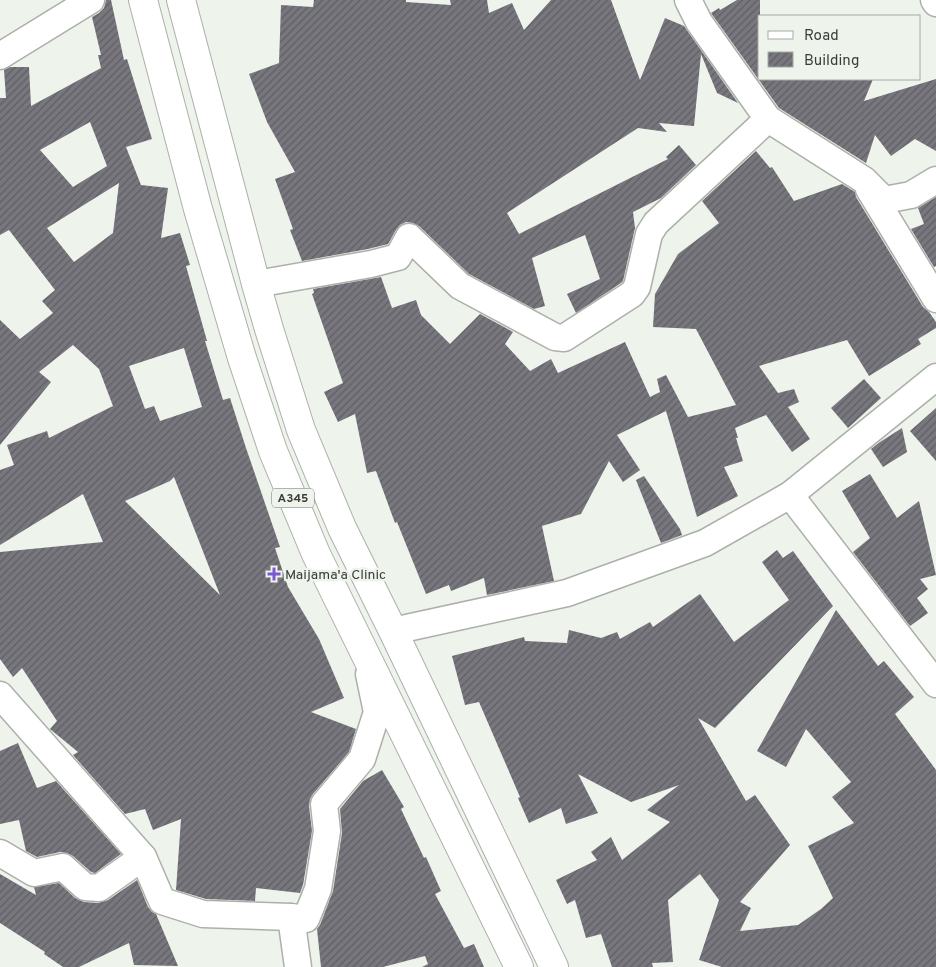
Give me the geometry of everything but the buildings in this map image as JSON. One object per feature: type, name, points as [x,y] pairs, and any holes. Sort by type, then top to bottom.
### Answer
[{"type":"highway","name":"A345","points":[[143,0],[198,209],[245,368],[273,451],[316,554],[519,967]]},
{"type":"highway","name":"A345","points":[[181,0],[268,329],[301,430],[342,528],[393,630],[554,967]]},
{"type":"street","points":[[0,56],[91,0]]},
{"type":"street","points":[[688,0],[699,22],[768,119],[864,180],[884,200],[911,195],[936,180]]},
{"type":"street","points":[[256,284],[370,264],[398,256],[409,237],[460,286],[555,337],[564,338],[632,294],[637,287],[649,234],[656,223],[768,119]]},
{"type":"street","points":[[864,180],[936,298]]},
{"type":"street","points":[[393,630],[566,594],[705,543],[790,495],[936,377]]},
{"type":"street","points":[[790,495],[936,684]]},
{"type":"street","points":[[0,695],[143,857],[162,901],[203,914],[291,916],[306,919],[318,889],[326,832],[324,804],[362,759],[378,712],[365,653]]},
{"type":"street","points":[[0,853],[34,873],[63,867],[85,887],[99,888],[143,857]]},
{"type":"street","points":[[291,916],[298,967]]},
{"type":"place","name":"Maijama'a Clinic","points":[[274,574]]}]
